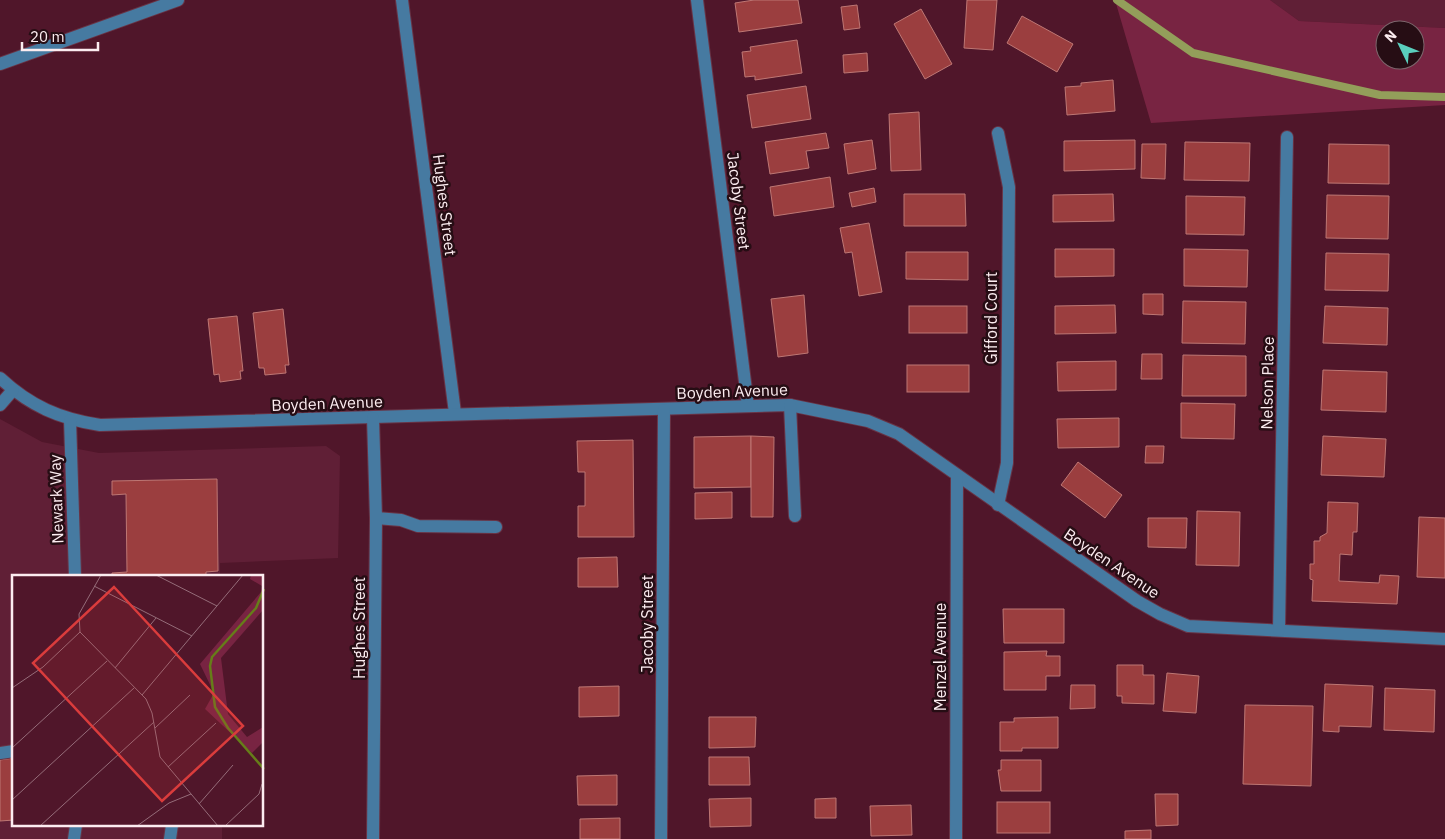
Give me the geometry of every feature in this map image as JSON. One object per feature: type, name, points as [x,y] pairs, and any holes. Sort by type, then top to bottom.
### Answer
[{"type":"street","points":[[0,64],[178,0]]},
{"type":"street","name":"Hughes Street","points":[[402,0],[455,413]]},
{"type":"street","name":"Jacoby Street","points":[[697,0],[748,406]]},
{"type":"street","name":"Gifford Court","points":[[998,133],[1009,187],[1007,463],[998,505]]},
{"type":"street","name":"Nelson Place","points":[[1279,630],[1287,136]]},
{"type":"street","name":"Boyden Avenue","points":[[0,378],[13,390],[46,411],[70,420],[100,425],[373,418],[455,413],[664,410],[790,404],[868,421],[899,434],[998,505],[1160,614],[1188,626],[1445,639]]},
{"type":"street","points":[[0,405],[13,390]]},
{"type":"street","points":[[790,404],[795,516]]},
{"type":"street","name":"Jacoby Street","points":[[662,839],[664,410]]},
{"type":"street","name":"Hughes Street","points":[[373,418],[376,518],[373,839]]},
{"type":"street","name":"Newark Way","points":[[70,420],[75,575]]},
{"type":"street","name":"Menzel Avenue","points":[[956,839],[957,475]]},
{"type":"street","points":[[376,518],[401,520],[418,526],[496,527]]},
{"type":"street","points":[[74,839],[76,826]]},
{"type":"street","points":[[170,839],[172,826]]},
{"type":"shaded area","points":[[1115,0],[1270,0],[1299,21],[1375,25],[1375,70],[1425,70],[1425,27],[1445,28],[1445,105],[1151,123]]},
{"type":"shaded area","points":[[1270,0],[1445,0],[1445,28],[1425,27],[1425,20],[1375,20],[1375,25],[1299,21]]},
{"type":"shaded area","points":[[0,419],[42,442],[99,453],[326,446],[340,456],[338,558],[220,563],[220,575],[12,575],[12,826],[222,826],[222,839],[0,839]]},
{"type":"building","points":[[754,0],[798,0],[802,23],[739,32],[735,3]]},
{"type":"building","points":[[967,0],[997,0],[993,50],[964,48]]},
{"type":"building","points":[[857,5],[860,28],[844,30],[841,7]]},
{"type":"building","points":[[921,9],[952,64],[925,79],[894,24]]},
{"type":"building","points":[[1022,16],[1073,44],[1057,72],[1007,43]]},
{"type":"building","points":[[797,40],[802,73],[755,80],[755,76],[745,77],[742,52],[751,51],[750,47]]},
{"type":"building","points":[[867,53],[868,71],[844,73],[843,55]]},
{"type":"building","points":[[1113,80],[1115,111],[1067,115],[1065,87],[1081,86],[1081,83]]},
{"type":"building","points":[[806,86],[811,119],[752,128],[747,95]]},
{"type":"building","points":[[919,112],[921,170],[891,171],[889,114]]},
{"type":"building","points":[[826,133],[829,148],[806,151],[809,168],[770,174],[765,142]]},
{"type":"building","points":[[872,140],[876,169],[848,174],[844,144]]},
{"type":"building","points":[[1135,140],[1135,169],[1064,171],[1064,141]]},
{"type":"building","points":[[1185,142],[1250,143],[1249,181],[1184,180]]},
{"type":"building","points":[[1142,144],[1166,144],[1165,179],[1141,178]]},
{"type":"building","points":[[1329,144],[1389,145],[1389,184],[1328,183]]},
{"type":"building","points":[[830,177],[834,207],[774,216],[770,187]]},
{"type":"building","points":[[874,188],[876,202],[852,207],[849,193]]},
{"type":"building","points":[[904,194],[965,194],[966,226],[904,226]]},
{"type":"building","points":[[1113,194],[1114,221],[1053,222],[1053,195]]},
{"type":"building","points":[[1327,195],[1389,196],[1388,239],[1326,238]]},
{"type":"building","points":[[1186,196],[1245,197],[1244,235],[1186,234]]},
{"type":"building","points":[[869,223],[882,292],[859,296],[852,252],[845,253],[840,228]]},
{"type":"building","points":[[1055,249],[1114,249],[1114,276],[1055,277]]},
{"type":"building","points":[[1184,249],[1248,250],[1247,287],[1184,286]]},
{"type":"building","points":[[906,252],[968,252],[968,280],[906,279]]},
{"type":"building","points":[[1326,253],[1389,254],[1388,291],[1325,290]]},
{"type":"building","points":[[1143,294],[1163,294],[1163,315],[1143,314]]},
{"type":"building","points":[[804,295],[808,353],[778,357],[771,299]]},
{"type":"building","points":[[1183,301],[1246,302],[1245,344],[1182,343]]},
{"type":"building","points":[[1115,305],[1116,333],[1055,334],[1055,306]]},
{"type":"building","points":[[909,306],[967,306],[967,333],[909,333]]},
{"type":"building","points":[[1325,306],[1388,308],[1387,345],[1323,343]]},
{"type":"building","points":[[283,309],[289,365],[285,365],[286,373],[265,375],[264,368],[259,368],[253,313]]},
{"type":"building","points":[[237,316],[243,371],[240,371],[241,379],[220,382],[219,374],[214,375],[208,319]]},
{"type":"building","points":[[1142,354],[1162,354],[1162,379],[1141,379]]},
{"type":"building","points":[[1183,355],[1246,356],[1246,396],[1182,396]]},
{"type":"building","points":[[1116,361],[1116,390],[1058,391],[1057,362]]},
{"type":"building","points":[[907,365],[969,365],[969,392],[907,392]]},
{"type":"building","points":[[1323,370],[1387,372],[1386,412],[1321,410]]},
{"type":"building","points":[[1181,403],[1235,404],[1234,439],[1181,438]]},
{"type":"building","points":[[1119,418],[1119,447],[1058,448],[1057,419]]},
{"type":"building","points":[[751,436],[751,487],[694,488],[694,437]]},
{"type":"building","points":[[751,436],[774,437],[773,517],[751,517]]},
{"type":"building","points":[[1323,436],[1386,439],[1384,477],[1321,475]]},
{"type":"building","points":[[633,440],[634,537],[578,537],[578,506],[585,506],[585,472],[578,472],[577,441]]},
{"type":"building","points":[[1146,446],[1164,446],[1163,463],[1145,463]]},
{"type":"building","points":[[1078,462],[1122,495],[1105,518],[1061,485]]},
{"type":"building","points":[[217,479],[218,571],[206,572],[206,575],[112,575],[112,573],[127,572],[126,494],[112,495],[112,481]]},
{"type":"building","points":[[732,492],[732,518],[695,519],[695,493]]},
{"type":"building","points":[[1328,502],[1358,503],[1357,532],[1353,532],[1352,555],[1340,554],[1339,581],[1379,583],[1380,575],[1399,576],[1397,604],[1312,601],[1313,580],[1310,579],[1310,564],[1314,564],[1314,541],[1320,541],[1320,537],[1327,533]]},
{"type":"building","points":[[1197,511],[1240,512],[1239,566],[1196,565]]},
{"type":"building","points":[[1419,517],[1445,518],[1445,578],[1417,577]]},
{"type":"building","points":[[1148,518],[1187,518],[1186,548],[1148,547]]},
{"type":"building","points":[[617,557],[618,587],[578,587],[578,558]]},
{"type":"building","points":[[1003,609],[1064,609],[1064,643],[1004,643]]},
{"type":"building","points":[[1047,651],[1046,656],[1060,656],[1060,676],[1046,676],[1046,690],[1004,690],[1004,652]]},
{"type":"building","points":[[1117,665],[1143,665],[1143,675],[1154,675],[1154,704],[1122,703],[1122,696],[1117,696]]},
{"type":"building","points":[[1167,673],[1199,676],[1196,713],[1163,711]]},
{"type":"building","points":[[1325,684],[1373,686],[1371,727],[1339,726],[1339,732],[1323,731]]},
{"type":"building","points":[[1071,685],[1095,685],[1095,708],[1070,709]]},
{"type":"building","points":[[619,686],[619,716],[579,717],[579,687]]},
{"type":"building","points":[[1385,688],[1435,690],[1434,732],[1384,730]]},
{"type":"building","points":[[1245,705],[1313,706],[1311,786],[1243,784]]},
{"type":"building","points":[[709,717],[756,717],[755,747],[709,748]]},
{"type":"building","points":[[1058,717],[1058,748],[1022,748],[1022,751],[1000,751],[1000,722],[1014,722],[1014,718]]},
{"type":"building","points":[[709,757],[749,757],[750,785],[709,785]]},
{"type":"building","points":[[12,758],[12,820],[0,821],[0,760]]},
{"type":"building","points":[[1001,760],[1041,760],[1041,791],[1001,791],[998,770],[1001,770]]},
{"type":"building","points":[[617,775],[617,805],[578,805],[577,776]]},
{"type":"building","points":[[1155,794],[1178,794],[1178,825],[1156,826]]},
{"type":"building","points":[[751,798],[751,826],[710,827],[709,799]]},
{"type":"building","points":[[836,798],[836,818],[815,818],[815,799]]},
{"type":"building","points":[[997,802],[1050,802],[1050,833],[997,833]]},
{"type":"building","points":[[911,805],[912,835],[871,836],[870,806]]},
{"type":"building","points":[[620,818],[620,839],[580,839],[580,819]]},
{"type":"building","points":[[1151,830],[1151,839],[1125,839],[1125,831]]},
{"type":"waterway","points":[[1117,0],[1193,53],[1380,95],[1445,97]]}]
